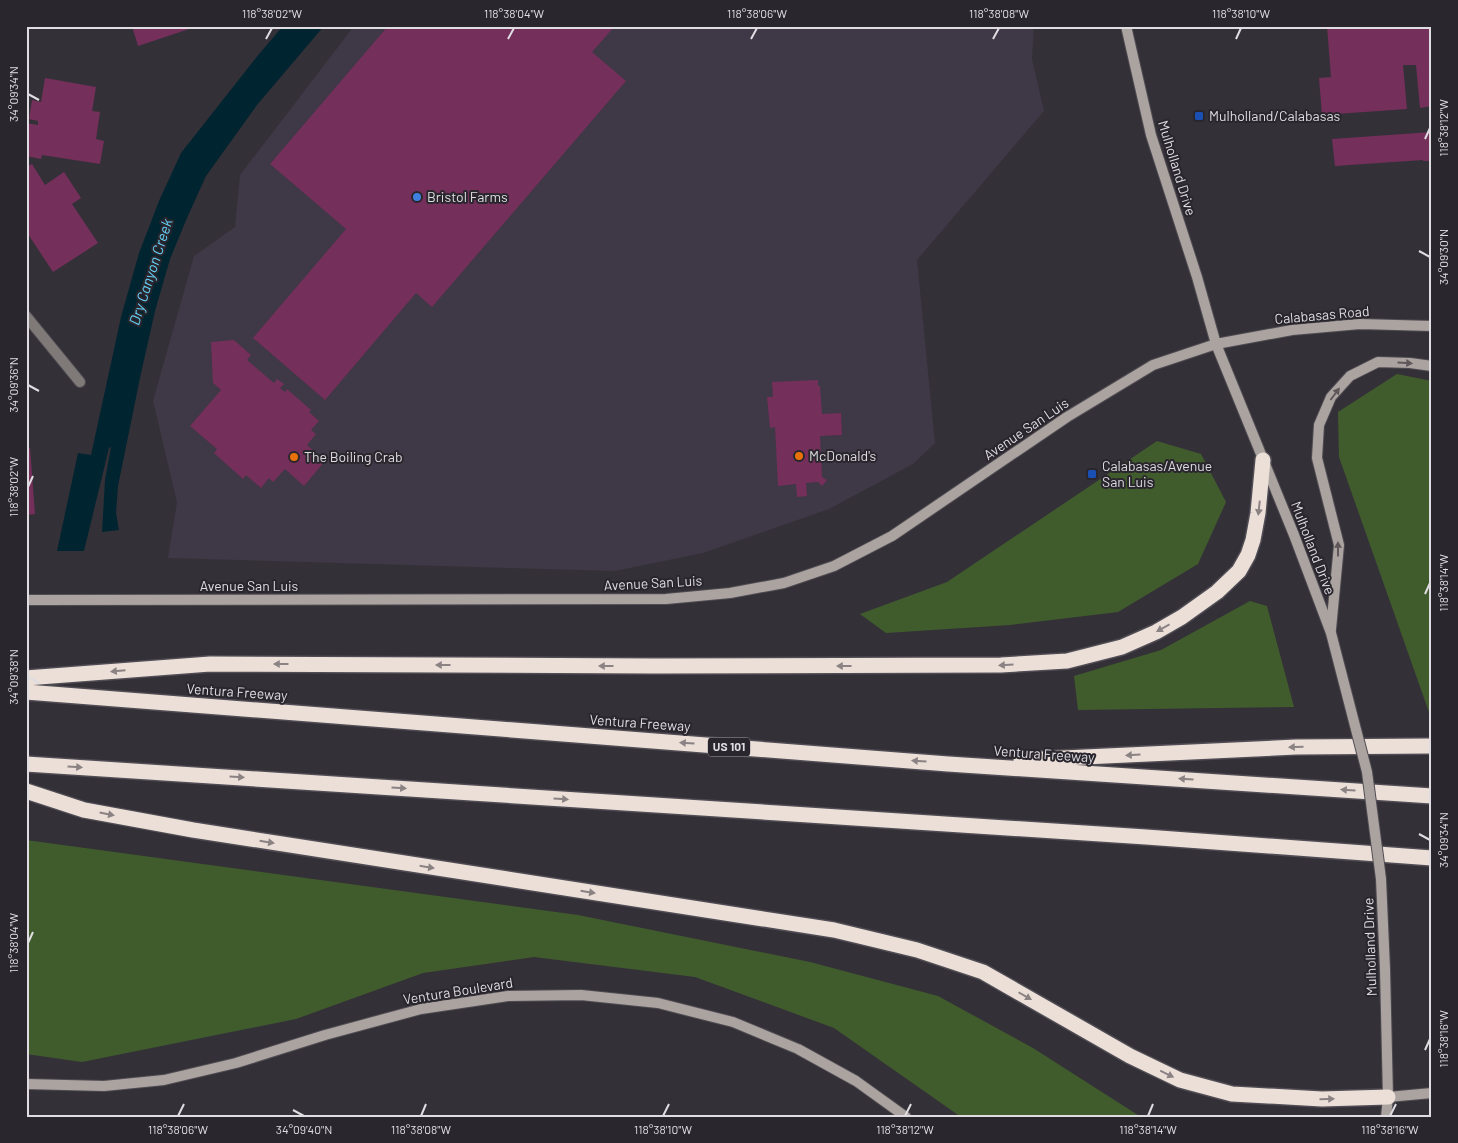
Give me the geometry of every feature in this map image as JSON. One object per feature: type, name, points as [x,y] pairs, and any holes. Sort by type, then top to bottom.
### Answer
[{"type":"highway","points":[[26,678],[210,664],[724,666],[1001,665],[1067,661],[1122,647],[1156,632],[1182,617],[1217,592],[1239,571],[1248,555],[1253,540],[1258,513],[1263,460]]},
{"type":"highway","name":"Ventura Freeway","points":[[26,692],[948,764],[1432,796]]},
{"type":"highway","points":[[948,764],[1296,747],[1432,746]]},
{"type":"highway","points":[[26,764],[1126,836],[1432,858]]},
{"type":"highway","points":[[26,791],[84,810],[193,830],[834,930],[917,950],[982,972],[1130,1056],[1180,1080],[1232,1094],[1322,1099],[1388,1097]]},
{"type":"main road","name":"Mulholland Drive","points":[[1126,26],[1151,135],[1197,277],[1216,344],[1294,535],[1331,632],[1367,772],[1381,879],[1386,969],[1388,1097],[1386,1117]]},
{"type":"main road","name":"Calabasas Road","points":[[1216,344],[1302,329],[1360,324],[1432,326]]},
{"type":"main road","name":"Avenue San Luis","points":[[26,600],[657,599],[730,592],[784,582],[834,566],[892,536],[1067,417],[1153,365],[1216,344]]},
{"type":"main road","points":[[1331,632],[1339,545],[1316,458],[1318,426],[1331,397],[1350,376],[1378,362],[1432,366]]},
{"type":"main road","name":"Ventura Boulevard","points":[[26,1084],[104,1086],[164,1080],[236,1063],[325,1035],[421,1009],[508,996],[581,995],[658,1003],[733,1022],[798,1049],[856,1081],[906,1117]]},
{"type":"main road","points":[[1388,1097],[1432,1093]]},
{"type":"street","points":[[26,316],[80,382]]},
{"type":"shaded area","points":[[354,26],[1034,26],[1032,59],[1044,111],[917,260],[935,443],[913,464],[829,509],[703,553],[615,571],[168,558],[177,502],[153,401],[194,256],[235,227],[240,175]]},
{"type":"green space","points":[[1397,374],[1432,381],[1432,715],[1430,715],[1339,457],[1338,412]]},
{"type":"green space","points":[[1157,441],[1201,454],[1226,502],[1198,564],[1118,612],[1010,625],[886,633],[860,614],[947,582]]},
{"type":"green space","points":[[1250,601],[1267,606],[1294,707],[1078,710],[1074,676],[1161,650]]},
{"type":"green space","points":[[26,840],[578,915],[810,962],[938,996],[1033,1048],[1141,1117],[961,1117],[834,1028],[695,977],[534,957],[423,973],[296,1019],[82,1062],[26,1054]]},
{"type":"water","name":"Dry Canyon Creek","points":[[283,26],[324,26],[257,105],[206,176],[170,259],[155,311],[118,486],[116,513],[119,530],[102,532],[105,480],[111,447],[109,448],[84,551],[57,551],[78,453],[91,455],[121,317],[139,253],[159,201],[181,153]]},
{"type":"building","points":[[132,26],[195,26],[195,27],[138,46]]},
{"type":"building","name":"Bristol Farms","points":[[388,26],[615,26],[592,52],[626,81],[432,307],[416,293],[325,400],[253,338],[346,229],[270,164]]},
{"type":"building","points":[[1327,26],[1432,26],[1432,106],[1420,108],[1416,65],[1403,65],[1407,109],[1322,115],[1319,78],[1331,77]]},
{"type":"building","points":[[45,78],[96,87],[92,111],[100,112],[96,139],[104,141],[100,164],[42,155],[41,159],[26,156],[26,123],[38,125],[38,121],[29,119],[32,100],[41,102]]},
{"type":"building","points":[[1432,132],[1432,161],[1335,166],[1332,139]]},
{"type":"building","points":[[32,164],[45,185],[64,172],[81,198],[72,204],[98,243],[53,272],[26,231],[26,167]]},
{"type":"building","points":[[234,340],[251,355],[247,360],[274,383],[277,379],[284,384],[280,388],[285,392],[287,389],[311,410],[309,412],[319,421],[311,430],[316,434],[307,445],[325,461],[304,486],[285,469],[273,482],[269,478],[261,488],[246,475],[243,479],[214,453],[217,449],[190,426],[221,390],[213,383],[211,342]]},
{"type":"building","name":"McDonald's","points":[[818,380],[822,414],[841,413],[842,435],[820,436],[822,477],[827,480],[822,486],[818,482],[806,483],[807,496],[797,497],[796,484],[778,486],[775,427],[770,428],[767,397],[773,397],[772,382]]},
{"type":"building","points":[[30,448],[35,514],[26,515],[26,449]]},
{"type":"place","name":"Mulholland/Calabasas","points":[[1199,116]]},
{"type":"place","name":"Bristol Farms","points":[[417,197]]},
{"type":"place","name":"McDonald's","points":[[799,456]]},
{"type":"place","name":"The Boiling Crab","points":[[294,457]]},
{"type":"place","name":"Calabasas/Avenue San Luis","points":[[1092,474]]}]
